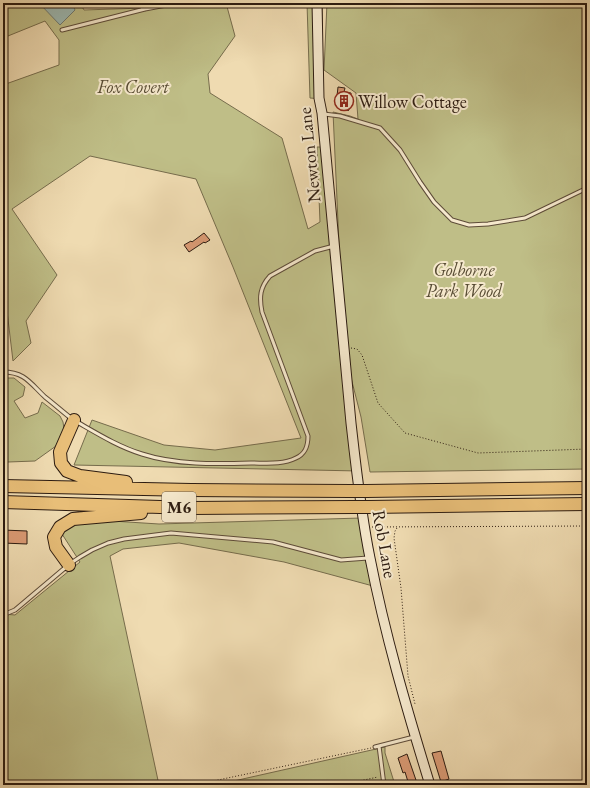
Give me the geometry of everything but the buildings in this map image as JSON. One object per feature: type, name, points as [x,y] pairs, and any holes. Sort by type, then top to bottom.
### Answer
[{"type":"highway","points":[[74,420],[60,452],[61,463],[67,471],[80,476],[191,490]]},
{"type":"highway","name":"M6","points":[[3,486],[352,492],[587,488]]},
{"type":"highway","name":"M6","points":[[3,502],[192,508],[587,504]]},
{"type":"highway","points":[[69,565],[56,547],[54,537],[60,527],[73,519],[192,508]]},
{"type":"street","name":"Newton Lane","points":[[317,3],[319,98],[322,113],[340,303]]},
{"type":"street","name":"Rob Lane","points":[[340,303],[351,430],[370,558],[391,652],[430,785]]},
{"type":"lane","points":[[135,3],[146,9]]},
{"type":"lane","points":[[62,30],[146,9],[177,3]]},
{"type":"lane","points":[[322,113],[340,116],[380,128],[400,150],[434,202],[452,220],[469,225],[488,224],[525,218],[587,189]]},
{"type":"lane","points":[[3,372],[15,372],[25,377],[74,420],[123,447],[142,454],[176,462],[228,464],[280,463],[297,458],[304,453],[307,448],[308,436],[262,312],[260,297],[265,281],[270,276],[315,251],[334,246]]},
{"type":"lane","points":[[3,615],[15,610],[69,565],[86,553],[108,543],[124,539],[171,532],[273,542],[341,560],[370,558]]},
{"type":"lane","points":[[384,785],[377,747],[415,737]]},
{"type":"path","points":[[344,348],[357,349],[362,356],[378,402],[405,433],[478,453],[587,449]]},
{"type":"path","points":[[365,527],[587,526]]},
{"type":"path","points":[[397,527],[394,538],[401,588],[408,676],[416,708]]},
{"type":"path","points":[[194,785],[377,747]]},
{"type":"path","points":[[340,785],[383,776]]},
{"type":"green space","points":[[3,3],[80,3],[84,10],[144,8],[145,3],[226,3],[235,36],[208,74],[210,93],[282,138],[308,229],[320,222],[317,147],[324,147],[343,331],[333,112],[358,119],[356,93],[324,70],[327,3],[587,3],[587,469],[370,472],[361,417],[345,354],[359,471],[74,465],[92,420],[164,445],[215,450],[301,438],[233,267],[196,179],[90,156],[12,209],[57,275],[26,321],[31,343],[13,361],[7,311],[3,311],[3,85],[59,65],[59,40],[45,21],[3,38]]},
{"type":"green space","points":[[307,3],[322,3],[323,99],[310,98]]},
{"type":"green space","points":[[3,378],[14,378],[25,387],[23,396],[14,401],[25,418],[38,413],[42,402],[60,416],[63,422],[64,429],[56,446],[35,461],[3,463]]},
{"type":"green space","points":[[361,518],[373,586],[284,562],[179,543],[123,549],[110,556],[159,785],[3,785],[3,614],[15,615],[80,562],[62,534],[68,527],[83,523],[112,521],[159,524]]},
{"type":"green space","points":[[385,747],[385,753],[395,785],[216,785]]},
{"type":"water","points":[[39,3],[72,3],[75,10],[60,25]]},
{"type":"place","name":"Willow Cottage","points":[[344,101]]},
{"type":"park label","name":"Fox Covert","points":[[133,86]]},
{"type":"park label","name":"Golborne Park Wood","points":[[464,279]]}]
